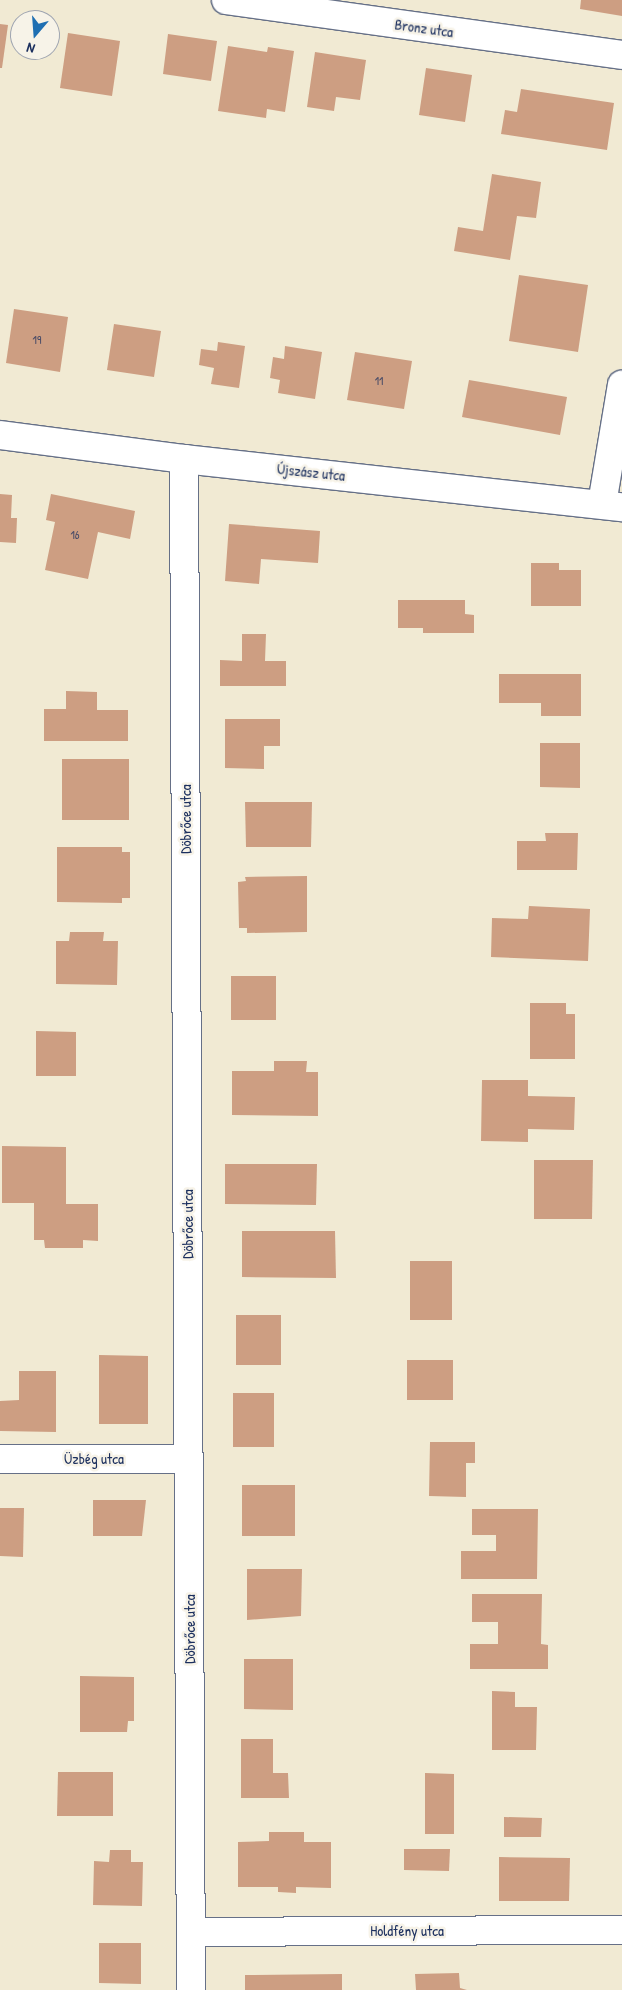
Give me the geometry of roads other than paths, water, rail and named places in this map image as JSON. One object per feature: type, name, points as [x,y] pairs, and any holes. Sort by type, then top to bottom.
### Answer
[{"type":"street","name":"Bronz utca","points":[[226,0],[622,55]]},
{"type":"street","points":[[612,506],[622,385]]},
{"type":"street","name":"Újszász utca","points":[[0,435],[184,459],[612,506]]},
{"type":"street","name":"Döbrőce utca","points":[[184,459],[192,1990]]},
{"type":"street","name":"Üzbég utca","points":[[0,1460],[189,1459]]},
{"type":"street","name":"Holdfény utca","points":[[191,1932],[622,1930]]}]
